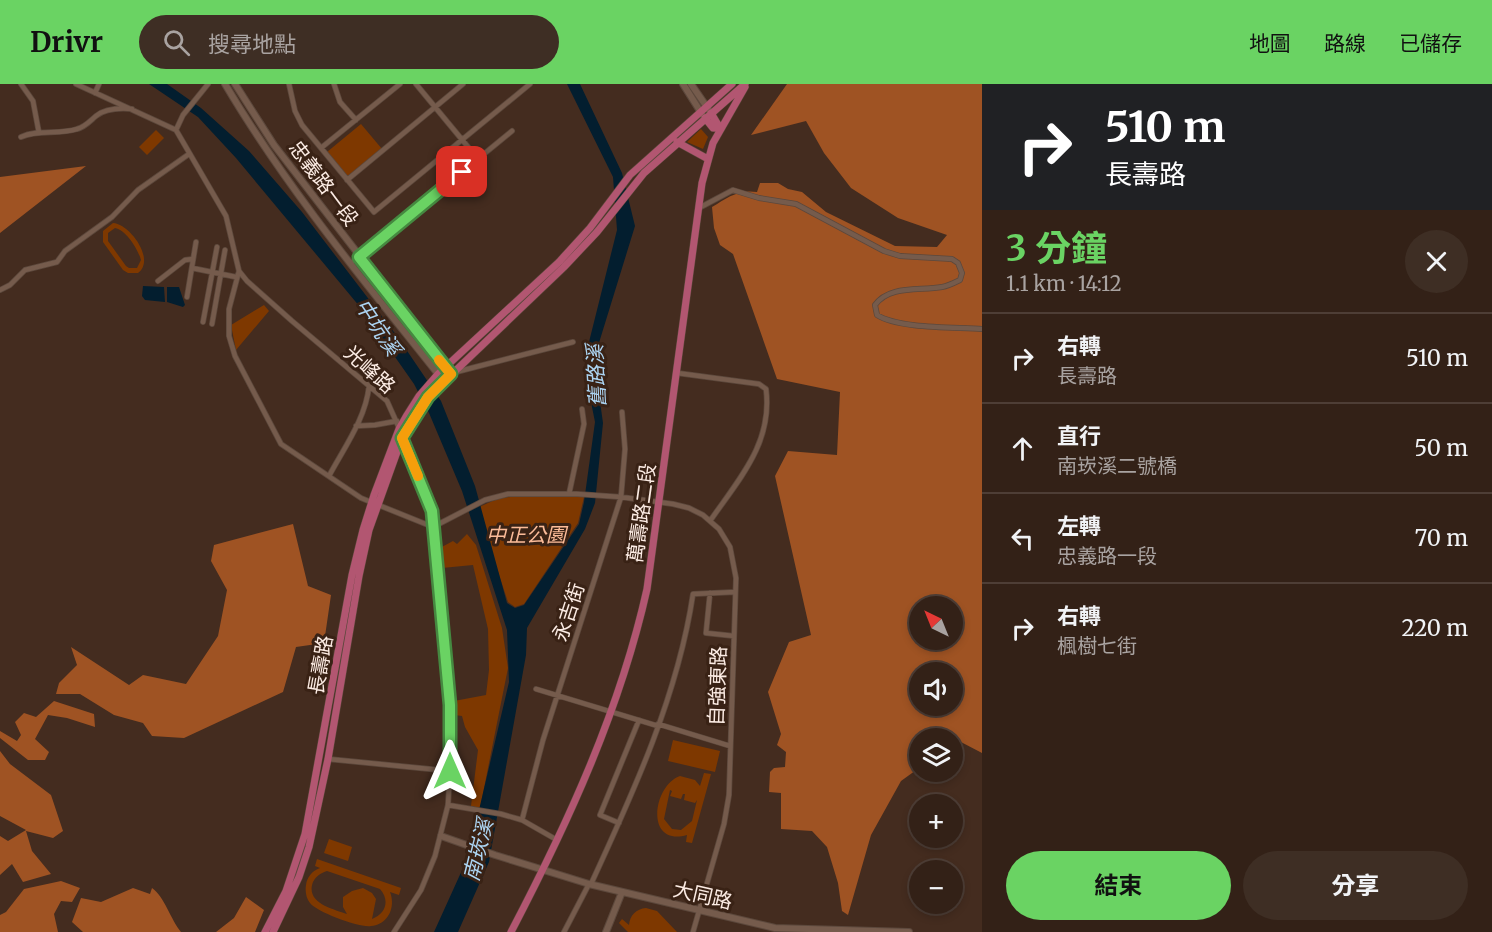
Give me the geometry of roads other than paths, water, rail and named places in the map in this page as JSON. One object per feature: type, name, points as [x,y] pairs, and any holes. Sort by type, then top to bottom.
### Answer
[{"type":"main road","name":"忠義路一段","points":[[225,84],[269,152],[351,263],[438,374]]},
{"type":"main road","name":"忠義路一段","points":[[235,84],[274,145],[451,374]]},
{"type":"main road","points":[[683,84],[720,128]]},
{"type":"main road","points":[[691,84],[705,112]]},
{"type":"main road","points":[[648,163],[677,142],[732,84]]},
{"type":"main road","points":[[416,407],[564,267],[648,163],[705,112],[746,84]]},
{"type":"main road","name":"萬壽路二段","points":[[512,932],[590,766],[612,711],[641,617],[647,590],[699,208],[708,159],[720,128],[746,84]]},
{"type":"main road","points":[[677,142],[708,159]]},
{"type":"main road","points":[[416,407],[432,381],[445,367],[593,230]]},
{"type":"main road","points":[[438,374],[451,374]]},
{"type":"main road","name":"長壽路","points":[[273,932],[292,894],[306,857],[353,591],[374,505],[398,425],[416,407]]},
{"type":"main road","name":"長壽路","points":[[374,505],[416,407]]},
{"type":"main road","name":"長壽路","points":[[265,932],[286,891],[299,855],[324,758]]},
{"type":"main road","name":"大同路","points":[[441,836],[590,884],[774,930],[909,932]]},
{"type":"main road","points":[[606,932],[622,892]]},
{"type":"street","points":[[21,84],[33,101],[39,133]]},
{"type":"street","points":[[76,84],[176,130],[226,216],[238,270],[227,320],[229,336],[235,356],[281,444],[374,505],[433,527]]},
{"type":"street","points":[[95,93],[99,84]]},
{"type":"street","points":[[176,130],[185,113],[208,84]]},
{"type":"street","points":[[290,84],[295,111],[302,125],[374,212],[530,85]]},
{"type":"street","points":[[334,84],[340,102],[356,120]]},
{"type":"street","points":[[321,148],[400,84]]},
{"type":"street","points":[[416,84],[478,159]]},
{"type":"street","points":[[347,180],[463,84]]},
{"type":"street","points":[[21,137],[28,134],[76,130],[104,111],[118,108],[132,109]]},
{"type":"street","points":[[351,263],[512,131]]},
{"type":"street","points":[[0,290],[10,285],[25,270],[57,262],[65,251],[112,217],[138,190],[189,154]]},
{"type":"street","points":[[699,208],[733,190],[759,198],[796,204],[900,256],[952,259],[958,263],[962,273],[960,280],[945,287],[896,292],[882,296],[875,305],[877,315],[886,321],[907,324],[982,329]]},
{"type":"street","points":[[186,297],[196,242]]},
{"type":"street","points":[[203,322],[217,247]]},
{"type":"street","points":[[212,324],[225,250]]},
{"type":"street","points":[[158,281],[185,260],[193,259]]},
{"type":"street","points":[[192,268],[236,277]]},
{"type":"street","name":"光峰路","points":[[238,270],[292,321],[387,401],[432,511],[450,705],[448,805],[441,836],[421,890],[394,932]]},
{"type":"street","points":[[451,374],[573,342]]},
{"type":"street","points":[[677,373],[759,384],[766,389],[766,423],[759,446],[711,521]]},
{"type":"street","points":[[329,476],[356,426],[365,405],[369,386]]},
{"type":"street","points":[[569,494],[584,424],[582,409]]},
{"type":"street","name":"永吉街","points":[[522,820],[557,694],[621,497],[625,449],[622,412]]},
{"type":"street","points":[[356,426],[398,425]]},
{"type":"street","name":"自強東路","points":[[433,527],[485,500],[508,494],[599,495],[689,508],[711,521],[730,547],[735,567],[735,592],[727,809],[693,932]]},
{"type":"street","points":[[564,932],[590,884],[634,791],[658,725],[680,653],[693,594],[735,592]]},
{"type":"street","points":[[710,593],[706,633],[734,636]]},
{"type":"street","points":[[536,689],[730,746]]},
{"type":"street","points":[[619,823],[600,815],[639,720]]},
{"type":"street","points":[[324,758],[450,771]]},
{"type":"street","points":[[448,805],[522,820],[557,840]]},
{"type":"water","points":[[149,84],[167,84],[201,108],[249,151],[302,212],[397,336],[441,401],[475,486],[507,603],[515,608],[524,605],[579,524],[595,422],[587,382],[586,354],[617,230],[613,177],[567,84],[580,84],[622,173],[635,226],[594,359],[603,423],[595,503],[585,529],[527,628],[526,655],[489,862],[458,932],[434,932],[468,857],[509,682],[507,630],[462,491],[429,413],[414,384],[360,307],[236,158],[198,117]]},
{"type":"water","points":[[143,286],[164,287],[165,302],[145,300],[142,296]]},
{"type":"water","points":[[167,287],[179,287],[185,305],[183,307],[167,302]]},
{"type":"water label","name":"中坑溪","points":[[378,327]]},
{"type":"water label","name":"舊路溪","points":[[596,376]]},
{"type":"water label","name":"南崁溪","points":[[478,850]]},
{"type":"park label","name":"中正公園","points":[[526,534]]}]
